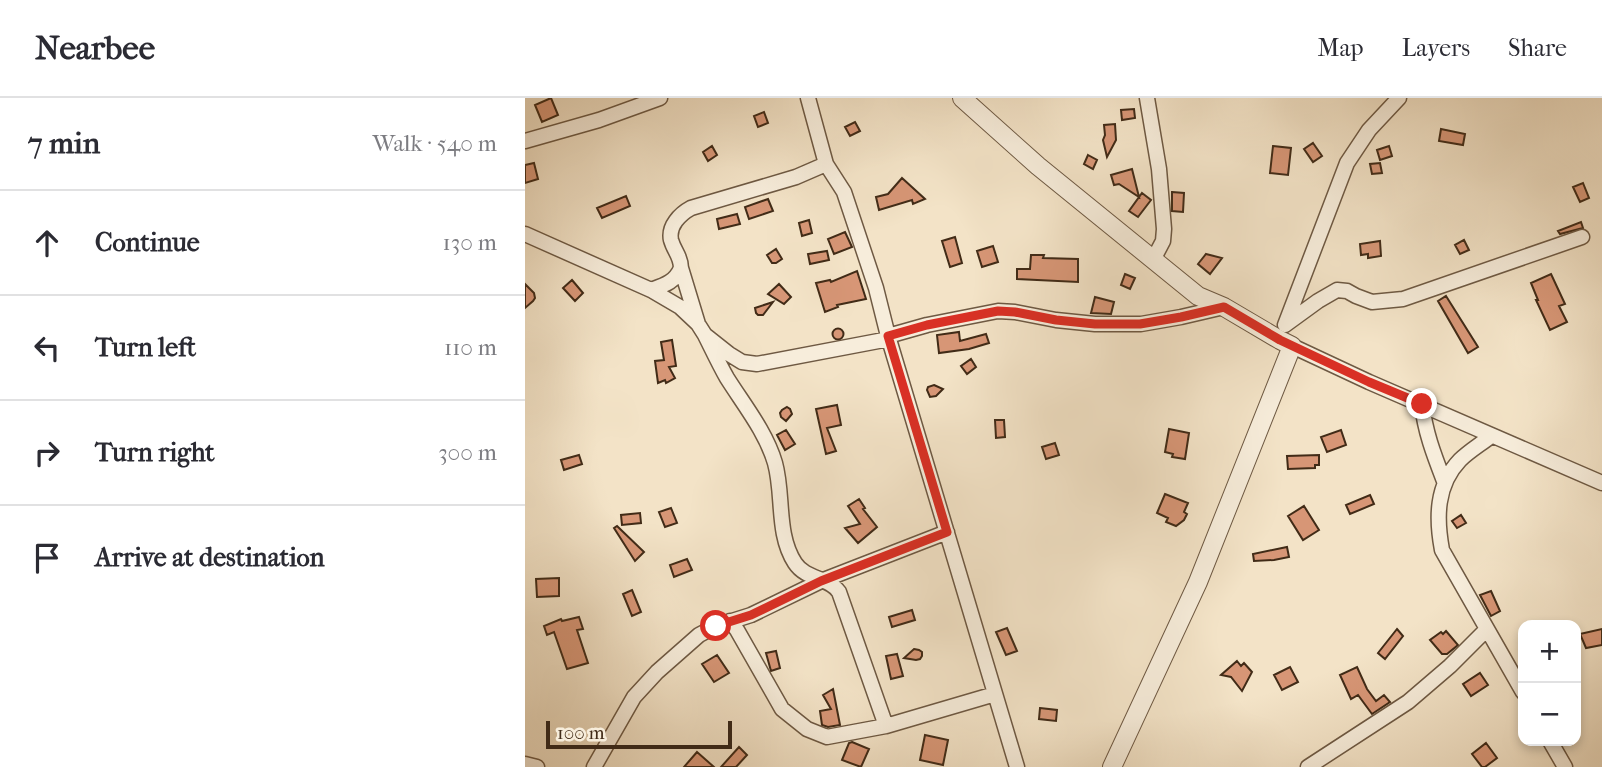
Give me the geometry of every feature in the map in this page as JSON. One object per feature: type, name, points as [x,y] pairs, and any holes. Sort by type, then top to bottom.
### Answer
[{"type":"street","points":[[525,141],[599,120],[660,98]]},
{"type":"street","points":[[809,98],[826,164],[843,192],[876,288],[1017,767]]},
{"type":"street","points":[[962,98],[1038,166],[1198,296],[1286,337],[1369,382],[1602,483]]},
{"type":"street","points":[[1147,98],[1159,169],[1164,229],[1163,241],[1153,260]]},
{"type":"street","points":[[1380,98],[1381,116]]},
{"type":"street","points":[[1112,767],[1198,582],[1347,163],[1369,130],[1399,98]]},
{"type":"street","points":[[826,164],[796,177],[691,208],[675,221],[671,240],[679,254],[701,329],[727,378],[754,416],[775,461],[785,541],[795,564],[805,574],[831,584],[839,592],[886,726]]},
{"type":"street","points":[[525,234],[651,290],[680,307],[729,355],[741,362],[757,364],[889,338],[927,325],[998,311],[1095,324],[1140,324],[1224,307]]},
{"type":"street","points":[[1286,337],[1318,301],[1337,290],[1372,302],[1403,299],[1582,237]]},
{"type":"street","points":[[651,290],[670,282],[681,268]]},
{"type":"street","points":[[1422,404],[1424,424],[1444,481]]},
{"type":"street","points":[[1491,436],[1460,461],[1444,481],[1438,511],[1439,535],[1442,550],[1518,683]]},
{"type":"street","points":[[594,767],[634,697],[699,635],[716,626],[751,615],[821,581],[947,532]]},
{"type":"street","points":[[730,621],[782,709],[807,729],[827,737],[886,726],[995,694]]},
{"type":"street","points":[[1308,767],[1408,702],[1487,629]]},
{"type":"street","points":[[1553,746],[1565,767]]},
{"type":"street","points":[[525,764],[537,767]]},
{"type":"building","points":[[551,98],[558,115],[542,122],[535,105]]},
{"type":"building","points":[[1134,109],[1135,118],[1122,120],[1121,110]]},
{"type":"building","points":[[764,112],[768,123],[758,127],[754,116]]},
{"type":"building","points":[[855,122],[860,131],[850,136],[845,127]]},
{"type":"building","points":[[1115,124],[1116,140],[1107,157],[1103,140],[1104,125]]},
{"type":"building","points":[[1441,129],[1465,134],[1463,145],[1439,141]]},
{"type":"building","points":[[1313,143],[1322,156],[1313,162],[1304,149]]},
{"type":"building","points":[[712,146],[717,155],[708,161],[703,152]]},
{"type":"building","points":[[1273,146],[1291,148],[1288,175],[1270,173]]},
{"type":"building","points":[[1389,146],[1392,156],[1380,160],[1377,150]]},
{"type":"building","points":[[1088,155],[1097,160],[1093,169],[1084,164]]},
{"type":"building","points":[[534,163],[538,179],[525,183],[525,165]]},
{"type":"building","points":[[1380,163],[1382,173],[1372,174],[1370,164]]},
{"type":"building","points":[[1132,169],[1139,197],[1119,184],[1114,185],[1111,175]]},
{"type":"building","points":[[902,178],[925,199],[879,210],[876,197],[888,194]]},
{"type":"building","points":[[1583,183],[1589,198],[1580,202],[1573,187]]},
{"type":"building","points":[[1172,192],[1184,193],[1183,212],[1172,211]]},
{"type":"building","points":[[1142,193],[1151,200],[1138,217],[1129,211]]},
{"type":"building","points":[[626,196],[630,206],[602,218],[597,208]]},
{"type":"building","points":[[768,199],[773,211],[749,219],[745,207]]},
{"type":"building","points":[[737,214],[740,224],[719,229],[717,219]]},
{"type":"building","points":[[809,220],[812,233],[802,236],[799,223]]},
{"type":"building","points":[[1581,222],[1583,228],[1560,234],[1558,231]]},
{"type":"building","points":[[845,232],[852,247],[834,254],[828,239]]},
{"type":"building","points":[[955,237],[962,263],[950,267],[942,241]]},
{"type":"building","points":[[1464,240],[1469,250],[1460,254],[1455,245]]},
{"type":"building","points":[[1380,241],[1381,256],[1368,258],[1368,254],[1361,255],[1360,244]]},
{"type":"building","points":[[993,246],[998,262],[982,267],[977,251]]},
{"type":"building","points":[[776,249],[782,259],[772,263],[767,255]]},
{"type":"building","points":[[827,251],[829,260],[810,264],[808,254]]},
{"type":"building","points":[[1206,254],[1222,258],[1210,274],[1198,264]]},
{"type":"building","points":[[1031,255],[1078,259],[1078,282],[1017,279],[1017,269],[1030,269]]},
{"type":"building","points":[[857,271],[866,299],[837,305],[838,307],[825,312],[816,283],[831,282]]},
{"type":"building","points":[[1125,274],[1135,278],[1130,289],[1121,285]]},
{"type":"building","points":[[1551,274],[1565,304],[1559,306],[1567,322],[1550,330],[1531,283]]},
{"type":"building","points":[[572,280],[583,293],[575,301],[563,288]]},
{"type":"building","points":[[525,284],[535,298],[525,308]]},
{"type":"building","points":[[779,284],[791,297],[784,304],[768,294]]},
{"type":"building","points":[[1446,296],[1478,347],[1468,353],[1438,301]]},
{"type":"building","points":[[1095,297],[1114,302],[1111,314],[1091,313]]},
{"type":"building","points":[[773,302],[763,315],[756,313],[755,308]]},
{"type":"building","points":[[838,328],[844,334],[838,340],[832,334]]},
{"type":"building","points":[[959,332],[960,341],[986,334],[989,343],[939,353],[937,335]]},
{"type":"building","points":[[672,340],[676,366],[669,367],[675,378],[666,383],[665,380],[658,383],[655,361],[664,360],[661,342]]},
{"type":"building","points":[[971,359],[976,367],[967,374],[961,366]]},
{"type":"building","points":[[934,385],[943,389],[936,396],[930,397],[928,387]]},
{"type":"building","points":[[837,405],[841,425],[827,428],[836,451],[826,454],[816,409]]},
{"type":"building","points":[[787,407],[792,414],[786,421],[780,413]]},
{"type":"building","points":[[995,420],[1004,420],[1005,437],[996,438]]},
{"type":"building","points":[[1169,429],[1189,433],[1185,459],[1172,457],[1173,454],[1165,452]]},
{"type":"building","points":[[786,430],[795,444],[785,450],[777,435]]},
{"type":"building","points":[[1341,430],[1346,445],[1327,452],[1321,437]]},
{"type":"building","points":[[1055,443],[1059,455],[1046,459],[1042,447]]},
{"type":"building","points":[[579,455],[582,464],[564,470],[561,460]]},
{"type":"building","points":[[1319,455],[1319,465],[1315,465],[1315,468],[1288,469],[1287,456]]},
{"type":"building","points":[[1165,494],[1188,503],[1184,520],[1176,526],[1166,522],[1168,518],[1157,513]]},
{"type":"building","points":[[1370,495],[1374,504],[1350,514],[1346,505]]},
{"type":"building","points":[[859,499],[877,527],[858,543],[845,528],[860,524],[848,506]]},
{"type":"building","points":[[1304,506],[1319,530],[1303,540],[1288,516]]},
{"type":"building","points":[[671,508],[677,523],[665,527],[659,512]]},
{"type":"building","points":[[640,513],[641,523],[622,525],[621,515]]},
{"type":"building","points":[[1461,515],[1466,523],[1457,528],[1452,521]]},
{"type":"building","points":[[617,526],[644,552],[635,561],[614,528]]},
{"type":"building","points":[[1287,547],[1289,557],[1254,561],[1253,554]]},
{"type":"building","points":[[687,559],[692,570],[674,577],[670,565]]},
{"type":"building","points":[[559,578],[559,596],[537,597],[536,579]]},
{"type":"building","points":[[632,590],[641,612],[632,616],[623,594]]},
{"type":"building","points":[[1491,591],[1500,611],[1491,616],[1480,595]]},
{"type":"building","points":[[912,610],[915,620],[892,627],[889,617]]},
{"type":"building","points":[[579,617],[583,629],[577,630],[588,663],[567,669],[554,632],[547,635],[544,626],[561,619]]},
{"type":"building","points":[[1007,628],[1017,651],[1006,655],[996,632]]},
{"type":"building","points":[[1397,629],[1403,636],[1385,659],[1378,653]]},
{"type":"building","points":[[1602,629],[1602,645],[1586,648],[1581,634]]},
{"type":"building","points":[[1446,631],[1458,645],[1447,654],[1442,654],[1430,640]]},
{"type":"building","points":[[914,649],[922,652],[920,659],[904,658]]},
{"type":"building","points":[[776,651],[780,668],[771,671],[766,653]]},
{"type":"building","points":[[897,654],[903,676],[891,679],[886,656]]},
{"type":"building","points":[[717,655],[729,673],[714,682],[702,664]]},
{"type":"building","points":[[1237,661],[1241,666],[1244,663],[1252,672],[1242,691],[1231,677],[1221,675]]},
{"type":"building","points":[[1290,667],[1298,682],[1282,690],[1274,675]]},
{"type":"building","points":[[1357,667],[1376,701],[1384,695],[1390,702],[1372,714],[1358,695],[1351,699],[1340,675]]},
{"type":"building","points":[[1480,673],[1488,685],[1471,696],[1463,684]]},
{"type":"building","points":[[833,689],[840,725],[828,727],[822,725],[820,711],[831,709],[823,695]]},
{"type":"building","points":[[1040,708],[1057,710],[1056,721],[1039,719]]},
{"type":"building","points":[[925,735],[948,740],[943,765],[920,760]]},
{"type":"building","points":[[849,743],[869,749],[861,767],[842,760]]},
{"type":"building","points":[[1486,743],[1497,758],[1482,767],[1472,754]]},
{"type":"building","points":[[739,747],[747,755],[736,767],[721,767]]},
{"type":"building","points":[[697,752],[714,767],[684,767]]},
{"type":"route","points":[[716,626],[751,615],[821,581],[947,532],[888,336],[998,311],[1095,324],[1140,324],[1224,307],[1280,340],[1422,404]]}]
